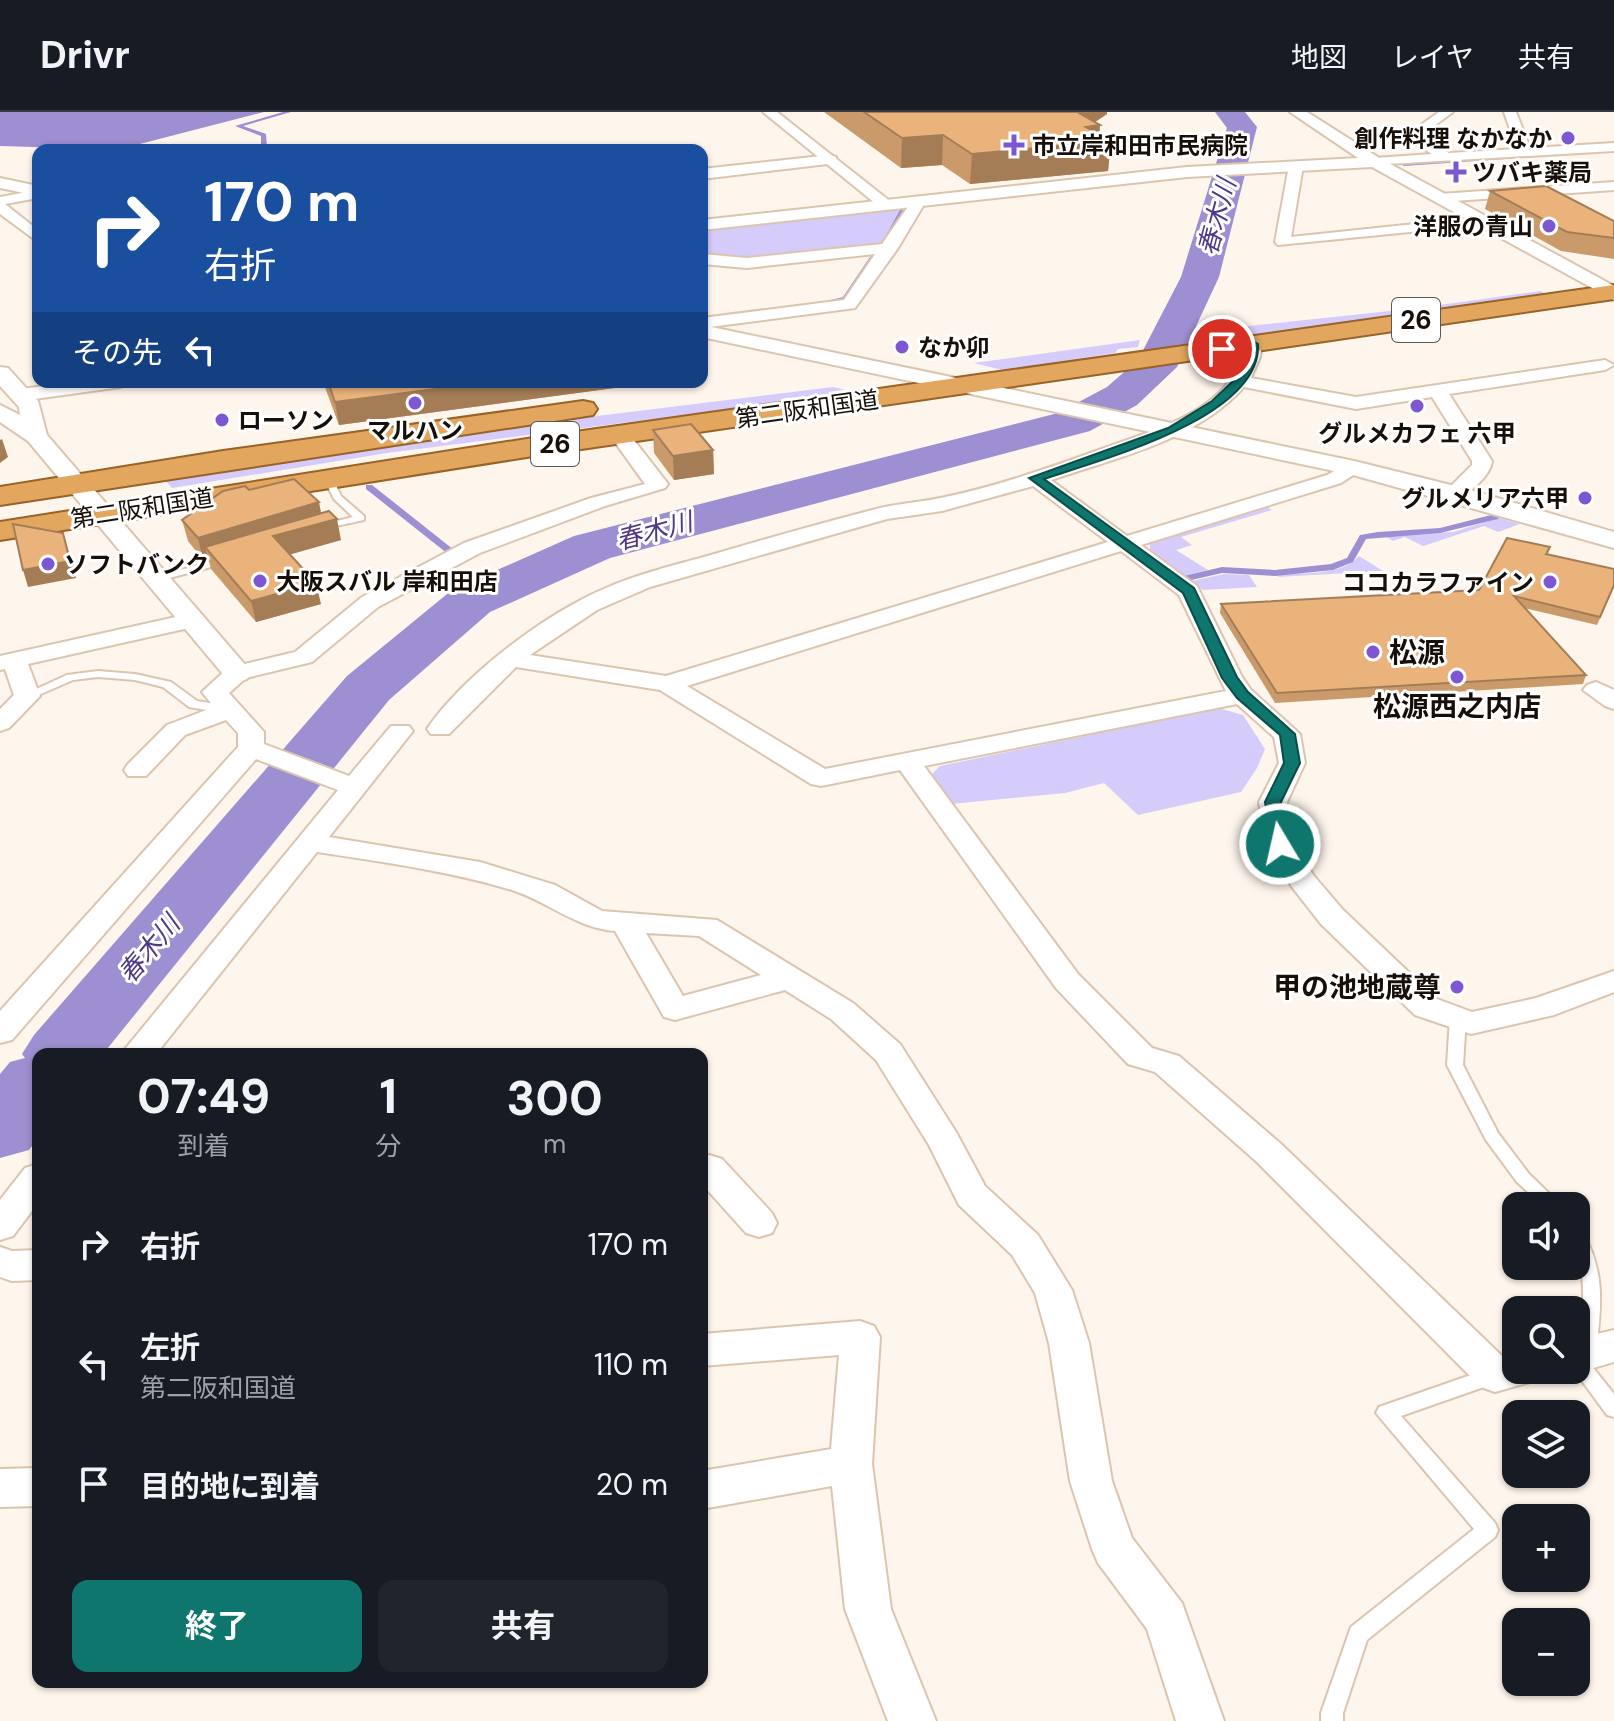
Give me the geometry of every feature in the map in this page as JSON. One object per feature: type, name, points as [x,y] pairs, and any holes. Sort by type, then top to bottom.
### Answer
[{"type":"highway","name":"第二阪和国道","points":[[1270,317],[1583,277],[1613,288]]},
{"type":"highway","name":"第二阪和国道","points":[[0,531],[619,434],[964,387],[1613,288]]},
{"type":"highway","name":"第二阪和国道","points":[[803,381],[1130,335]]},
{"type":"highway","name":"第二阪和国道","points":[[0,496],[609,406]]},
{"type":"street","points":[[769,112],[886,205]]},
{"type":"street","points":[[1297,112],[1375,162],[1583,277]]},
{"type":"street","points":[[1447,112],[1410,137],[1448,158]]},
{"type":"street","points":[[1510,112],[1525,153]]},
{"type":"street","points":[[708,224],[1204,171],[1614,147]]},
{"type":"street","points":[[708,173],[830,160]]},
{"type":"street","points":[[1296,166],[1283,242],[1481,221]]},
{"type":"street","points":[[0,183],[32,191]]},
{"type":"street","points":[[1440,198],[1614,186]]},
{"type":"street","points":[[0,204],[32,194]]},
{"type":"street","points":[[708,322],[849,304],[890,248],[919,201]]},
{"type":"street","points":[[0,204],[32,232]]},
{"type":"street","points":[[708,260],[747,263],[890,248]]},
{"type":"street","points":[[708,332],[1354,468],[1454,493],[1614,540]]},
{"type":"street","points":[[440,729],[483,681],[509,659],[537,637],[590,604],[632,585],[885,513],[912,511],[1035,478],[1172,430],[1216,404],[1239,381],[1254,357],[1253,344]]},
{"type":"street","points":[[1239,381],[1356,403],[1610,365],[1614,388]]},
{"type":"street","points":[[0,373],[30,406],[36,436]]},
{"type":"street","points":[[20,395],[74,388]]},
{"type":"street","points":[[1438,392],[1482,461],[1482,467],[1454,493]]},
{"type":"street","points":[[0,412],[36,436],[237,673]]},
{"type":"street","points":[[347,784],[259,751],[251,732],[215,692],[237,673],[303,657],[370,602],[472,548],[598,502],[658,484],[619,434]]},
{"type":"street","points":[[667,684],[1334,479],[1354,468]]},
{"type":"street","points":[[1035,478],[1189,591],[1230,678],[1242,695],[1287,734],[1292,763],[1273,802],[1280,844],[1302,881],[1332,917],[1426,1007],[1471,1023],[1543,1007],[1614,981]]},
{"type":"street","points":[[0,723],[27,696],[7,662],[194,620]]},
{"type":"street","points":[[509,659],[667,684],[821,778],[1242,695]]},
{"type":"street","points":[[137,770],[176,730],[229,710]]},
{"type":"street","points":[[143,1048],[310,842],[347,784],[400,731]]},
{"type":"street","points":[[0,1032],[259,751]]},
{"type":"street","points":[[907,761],[1067,981],[1140,1056],[1167,1064],[1269,1153],[1502,1368]]},
{"type":"street","points":[[310,842],[470,868],[545,891],[596,920],[706,927],[842,1011],[888,1052],[944,1141],[972,1195],[1025,1245],[1053,1290],[1069,1343],[1095,1494],[1114,1549],[1166,1618],[1200,1721]]},
{"type":"street","points":[[625,922],[675,1009],[790,978]]},
{"type":"street","points":[[708,1168],[759,1223]]},
{"type":"street","points":[[0,1226],[32,1185]]},
{"type":"street","points":[[708,1350],[860,1337],[851,1464],[868,1609],[912,1721]]},
{"type":"street","points":[[708,1489],[851,1464]]},
{"type":"street","points":[[0,1488],[32,1487]]},
{"type":"lane","points":[[304,533],[360,518],[337,497],[329,479]]},
{"type":"lane","points":[[158,578],[242,554]]},
{"type":"lane","points":[[27,696],[71,677],[123,676],[167,684],[193,704],[229,710]]},
{"type":"lane","points":[[1458,1018],[1455,1065],[1492,1136],[1523,1178],[1538,1192]]},
{"type":"lane","points":[[1590,1274],[1593,1285],[1590,1326]]},
{"type":"lane","points":[[1590,1357],[1614,1409]]},
{"type":"lane","points":[[1332,1721],[1359,1634],[1488,1530],[1386,1413],[1502,1373]]},
{"type":"shaded area","points":[[0,112],[264,112],[140,144],[0,146]]},
{"type":"shaded area","points":[[895,208],[902,210],[883,241],[873,246],[743,260],[708,258],[708,227]]},
{"type":"shaded area","points":[[1541,291],[1545,294],[1225,341],[1224,335],[1230,334],[1229,328]]},
{"type":"shaded area","points":[[1140,340],[1138,347],[1118,349],[1115,353],[1002,370],[974,363]]},
{"type":"shaded area","points":[[833,387],[858,393],[387,453],[172,488],[165,480],[491,429]]},
{"type":"shaded area","points":[[1267,507],[1272,510],[1181,537],[1192,545],[1176,550],[1208,570],[1185,576],[1150,553],[1150,543]]},
{"type":"shaded area","points":[[1499,518],[1520,524],[1498,532],[1484,526],[1423,546],[1405,537],[1393,541],[1383,535],[1453,532]]},
{"type":"shaded area","points":[[1359,556],[1383,571],[1278,577],[1277,574],[1332,570]]},
{"type":"shaded area","points":[[1224,574],[1249,575],[1257,587],[1203,590],[1192,581]]},
{"type":"shaded area","points":[[1218,708],[1243,715],[1265,749],[1241,792],[1138,815],[1104,783],[1065,793],[951,804],[930,776],[940,766]]},
{"type":"building","points":[[864,112],[1077,112],[1100,125],[1086,127],[1111,141],[972,154],[943,135],[902,138]]},
{"type":"building","points":[[1546,186],[1614,221],[1614,238],[1567,232],[1490,191]]},
{"type":"building","points":[[330,388],[443,388],[335,402]]},
{"type":"building","points":[[691,424],[713,450],[673,456],[653,430]]},
{"type":"building","points":[[294,479],[319,502],[198,538],[182,520],[223,491],[245,486],[249,490]]},
{"type":"building","points":[[329,511],[337,519],[273,536],[316,583],[251,601],[205,547]]},
{"type":"building","points":[[13,524],[63,533],[70,561],[23,570]]},
{"type":"building","points":[[1507,538],[1550,547],[1546,554],[1614,569],[1614,585],[1600,617],[1514,596],[1586,675],[1277,693],[1221,604],[1479,590]]},
{"type":"waterway","points":[[264,144],[264,135],[238,126],[289,112]]},
{"type":"waterway","name":"春木川","points":[[66,1048],[368,688],[471,601],[592,547],[1074,422],[1122,396],[1156,367],[1200,277],[1242,127],[1229,112]]},
{"type":"waterway","points":[[1404,164],[1533,156]]},
{"type":"waterway","points":[[884,242],[903,210]]},
{"type":"waterway","points":[[825,303],[845,298],[874,255]]},
{"type":"waterway","points":[[369,487],[451,552]]},
{"type":"waterway","points":[[1187,578],[1222,570],[1275,573],[1333,567],[1350,560],[1363,537],[1440,531],[1495,517]]},
{"type":"waterway","points":[[483,576],[500,588]]},
{"type":"waterway","name":"春木川","points":[[0,1129],[32,1089]]},
{"type":"place","name":"創作料理 なかなか","points":[[1568,138]]},
{"type":"place","name":"市立岸和田市民病院","points":[[1014,145]]},
{"type":"place","name":"ツバキ薬局","points":[[1456,172]]},
{"type":"place","name":"洋服の青山","points":[[1549,226]]},
{"type":"place","name":"なか卯","points":[[902,347]]},
{"type":"place","name":"マルハン","points":[[415,403]]},
{"type":"place","name":"グルメカフェ 六甲","points":[[1417,406]]},
{"type":"place","name":"ローソン","points":[[222,420]]},
{"type":"place","name":"グルメリア六甲","points":[[1585,498]]},
{"type":"place","name":"ソフトバンク","points":[[48,564]]},
{"type":"place","name":"大阪スバル 岸和田店","points":[[260,581]]},
{"type":"place","name":"ココカラファイン","points":[[1550,582]]},
{"type":"place","name":"松源","points":[[1373,652]]},
{"type":"place","name":"松源西之内店","points":[[1457,677]]},
{"type":"place","name":"甲の池地蔵尊","points":[[1457,987]]},
{"type":"route","points":[[1222,349],[1253,344],[1254,357],[1239,381],[1216,404],[1182,426],[1035,478],[1189,591],[1230,678],[1242,695],[1287,734],[1292,763],[1273,802],[1280,844]]}]
